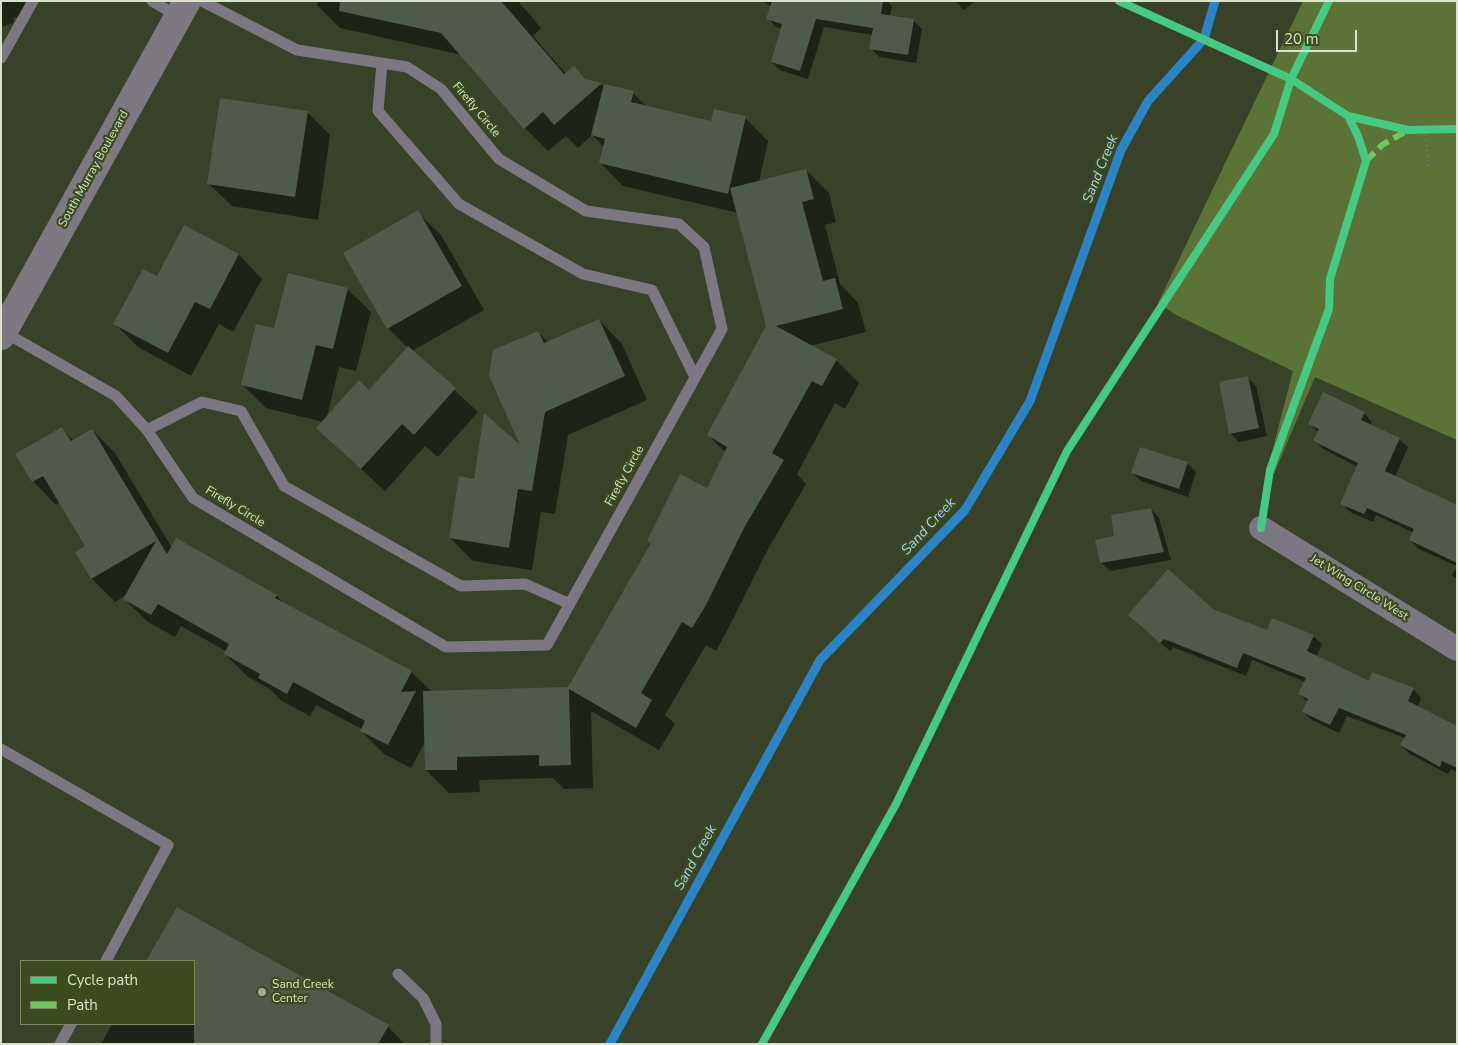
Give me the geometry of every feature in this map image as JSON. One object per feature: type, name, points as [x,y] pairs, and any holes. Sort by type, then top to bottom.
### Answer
[{"type":"main road","name":"South Murray Boulevard","points":[[2,334],[183,9]]},
{"type":"street","name":"Jet Wing Circle West","points":[[1261,528],[1457,649]]},
{"type":"lane","points":[[1,58],[33,1]]},
{"type":"lane","points":[[152,1],[183,9]]},
{"type":"lane","name":"Firefly Circle","points":[[2,334],[116,396],[147,430],[193,498],[446,647],[547,645],[722,329],[704,247],[679,224],[586,211],[499,159],[441,89],[407,67],[297,50],[202,1]]},
{"type":"lane","points":[[382,63],[378,111],[459,204],[583,274],[652,290],[695,377]]},
{"type":"lane","points":[[147,430],[202,402],[241,411],[284,486],[460,586],[526,584],[570,604]]},
{"type":"lane","points":[[1,749],[168,845],[107,960]]},
{"type":"lane","points":[[398,974],[423,998],[436,1024],[436,1044]]},
{"type":"lane","points":[[60,1044],[70,1025]]},
{"type":"path","points":[[1426,130],[1428,169]]},
{"type":"green space","points":[[1303,1],[1457,1],[1457,440],[1315,377],[1274,474],[1267,471],[1293,371],[1176,315],[1158,303]]},
{"type":"building","points":[[340,1],[501,1],[564,74],[574,66],[585,79],[602,83],[554,125],[543,112],[524,129],[441,33],[339,11]]},
{"type":"building","points":[[772,1],[883,1],[881,14],[914,19],[908,55],[869,49],[873,28],[816,19],[800,71],[771,62],[782,24],[766,19]]},
{"type":"building","points":[[604,84],[634,91],[631,102],[711,121],[714,109],[746,116],[728,194],[599,163],[605,139],[591,135]]},
{"type":"building","points":[[220,98],[308,111],[295,197],[207,184]]},
{"type":"building","points":[[806,169],[814,199],[802,202],[823,281],[835,278],[843,309],[776,326],[837,359],[822,386],[812,381],[772,453],[784,460],[744,528],[706,605],[692,628],[682,622],[641,693],[652,700],[636,728],[569,689],[571,765],[539,766],[539,755],[457,757],[457,770],[425,770],[423,691],[568,687],[651,543],[647,541],[680,474],[707,488],[727,447],[707,435],[766,326],[730,188]]},
{"type":"building","points":[[418,210],[462,286],[387,329],[343,253]]},
{"type":"building","points":[[184,225],[239,254],[210,309],[195,302],[168,353],[113,324],[143,269],[157,276]]},
{"type":"building","points":[[288,273],[348,288],[333,349],[316,345],[302,400],[241,385],[256,324],[274,328]]},
{"type":"building","points":[[599,319],[625,376],[545,412],[532,491],[518,489],[509,548],[449,538],[459,476],[474,479],[484,413],[520,445],[489,376],[493,350],[538,331],[544,343]]},
{"type":"building","points":[[408,346],[456,388],[414,435],[402,424],[361,469],[316,428],[359,380],[369,390]]},
{"type":"building","points":[[1248,376],[1259,428],[1229,434],[1219,382]]},
{"type":"building","points":[[1323,392],[1365,412],[1361,420],[1400,438],[1385,471],[1457,505],[1457,563],[1409,540],[1414,529],[1367,508],[1364,514],[1340,504],[1358,463],[1313,441],[1319,429],[1308,424]]},
{"type":"building","points":[[62,427],[71,441],[92,429],[167,554],[176,538],[277,595],[275,598],[412,671],[401,692],[416,691],[388,745],[360,731],[365,721],[293,682],[287,694],[258,678],[260,674],[224,654],[229,644],[158,604],[151,615],[123,599],[156,541],[91,579],[75,552],[85,546],[43,476],[32,482],[15,454]]},
{"type":"building","points":[[1140,447],[1188,462],[1179,489],[1131,473]]},
{"type":"building","points":[[1151,508],[1164,552],[1100,563],[1095,540],[1114,536],[1111,515]]},
{"type":"building","points":[[1168,569],[1213,609],[1267,630],[1272,618],[1314,635],[1307,651],[1369,681],[1372,672],[1414,688],[1408,701],[1457,726],[1457,768],[1442,761],[1440,767],[1400,745],[1406,735],[1339,708],[1330,725],[1302,712],[1308,699],[1298,694],[1306,678],[1243,653],[1237,668],[1164,639],[1160,643],[1128,615]]},
{"type":"building","name":"Sand Creek Center","points":[[177,907],[389,1025],[378,1044],[194,1044],[195,960],[147,960]]},
{"type":"waterway","name":"Sand Creek","points":[[610,1044],[820,660],[965,510],[1030,401],[1121,150],[1148,101],[1204,39],[1215,1]]},
{"type":"marked path","points":[[1366,161],[1382,145],[1408,130]]},
{"type":"cycle path","points":[[1119,1],[1291,79],[1348,116],[1408,130],[1457,129]]},
{"type":"cycle path","points":[[762,1044],[896,804],[1067,451],[1274,134],[1291,79],[1329,1]]},
{"type":"cycle path","points":[[1261,528],[1270,470],[1329,309],[1330,279],[1366,161],[1358,136],[1348,116]]},
{"type":"place","name":"Sand Creek Center","points":[[262,992]]}]
